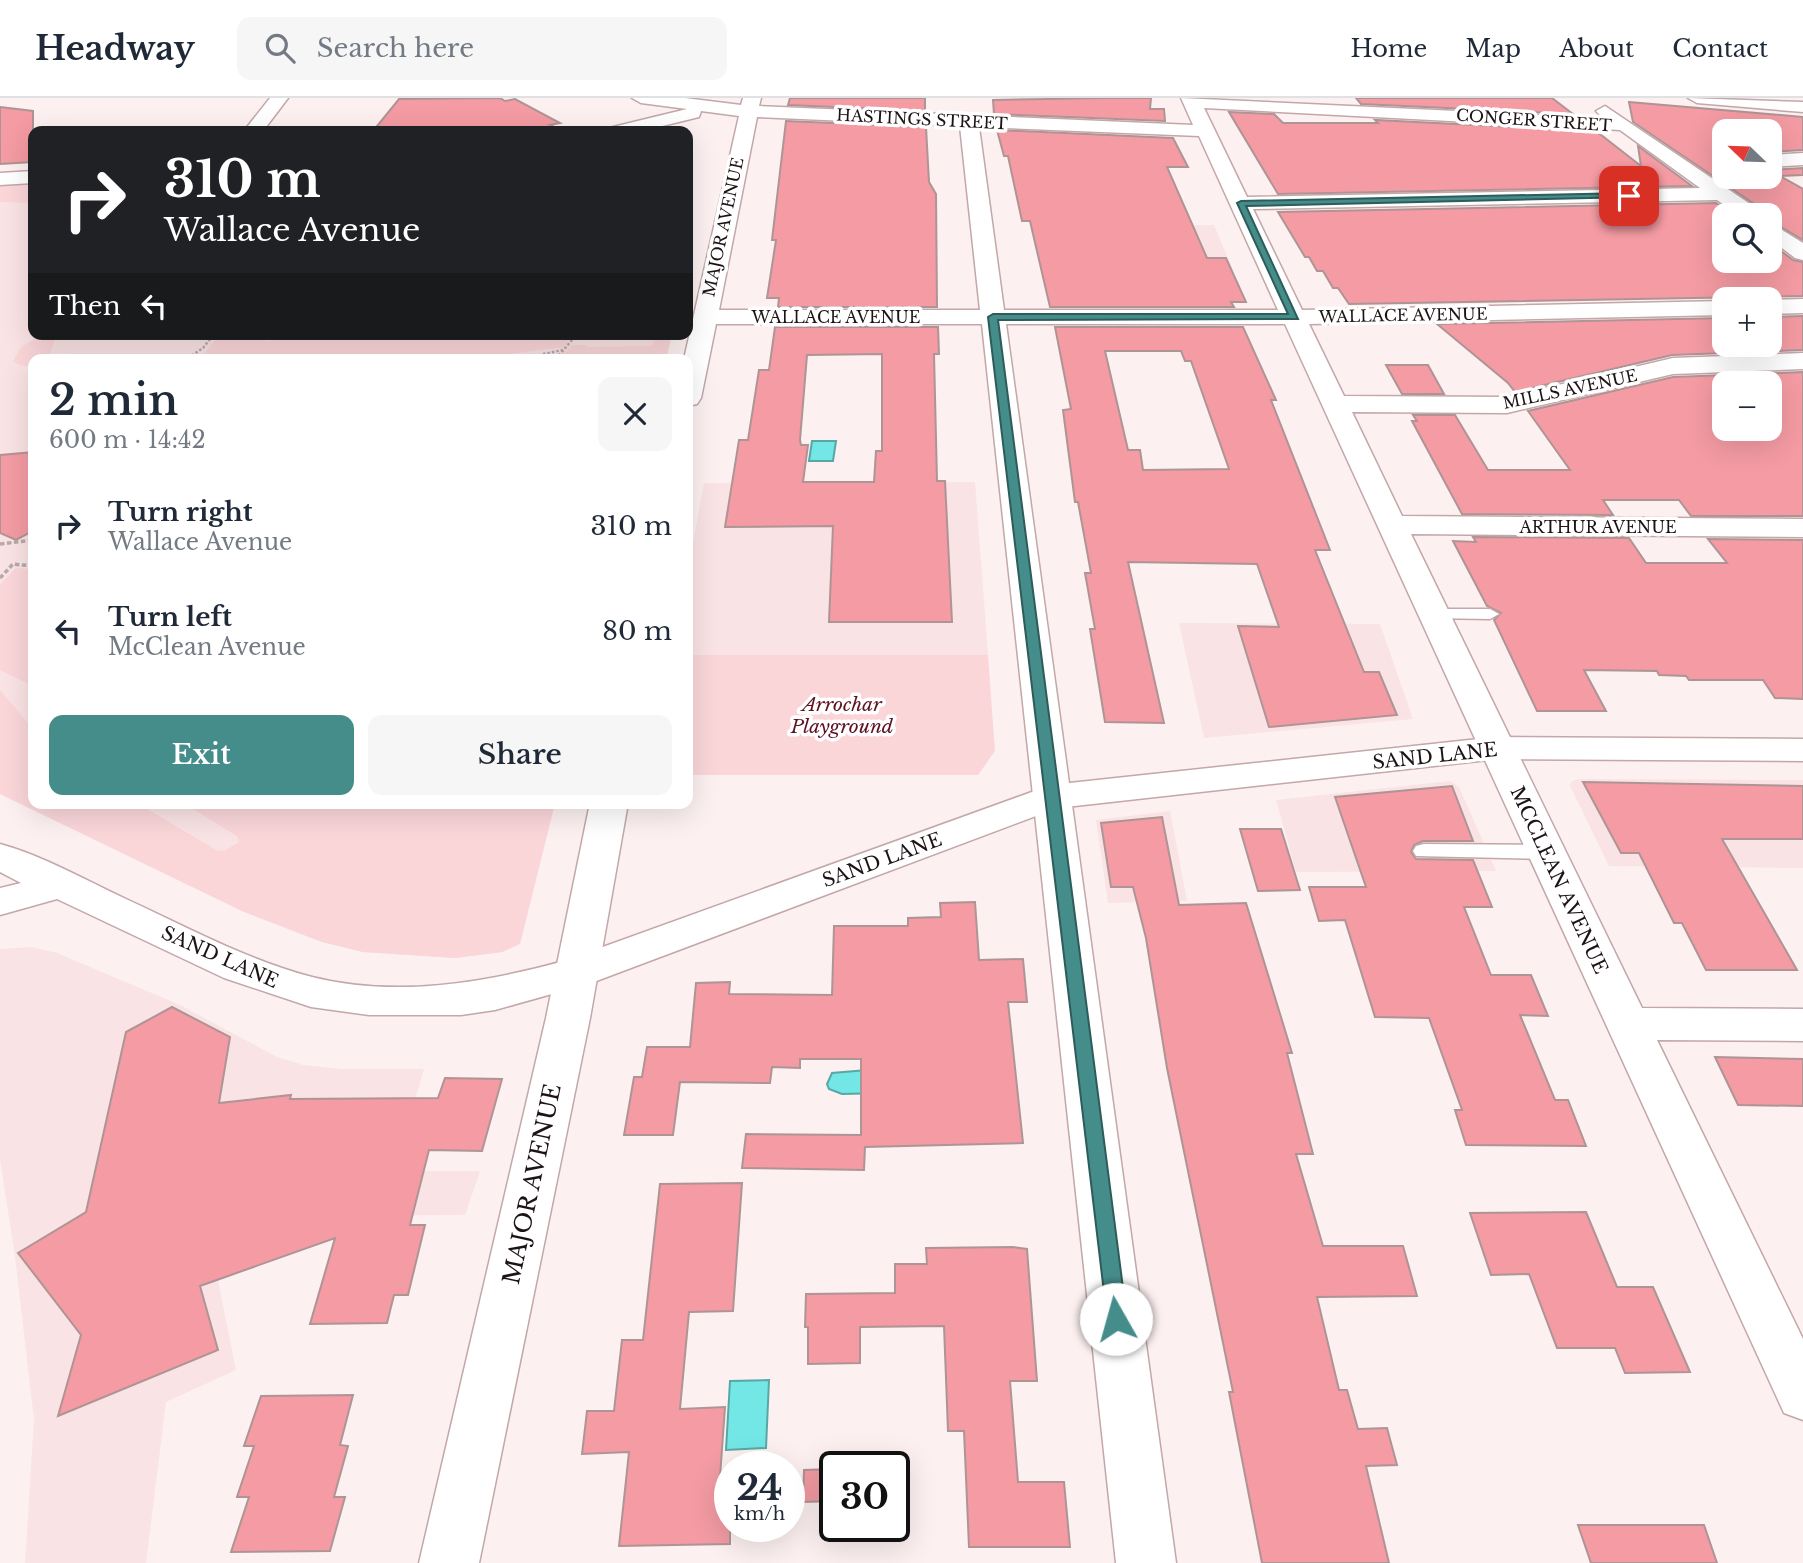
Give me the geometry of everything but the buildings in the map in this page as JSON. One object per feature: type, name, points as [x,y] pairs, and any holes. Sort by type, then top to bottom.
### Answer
[{"type":"street","points":[[257,126],[279,98]]},
{"type":"street","name":"HASTINGS STREET","points":[[640,98],[969,122],[1205,131]]},
{"type":"street","points":[[1586,98],[1734,203]]},
{"type":"street","points":[[1697,98],[1803,107]]},
{"type":"street","name":"CONGER STREET","points":[[1191,100],[1624,125]]},
{"type":"street","name":"MCCLEAN AVENUE","points":[[1191,100],[1803,1396]]},
{"type":"street","points":[[640,126],[696,112],[712,102]]},
{"type":"street","name":"MAJOR AVENUE","points":[[693,373],[750,104]]},
{"type":"street","points":[[969,122],[1146,1563]]},
{"type":"street","points":[[1782,160],[1803,159]]},
{"type":"street","points":[[1682,166],[1712,164]]},
{"type":"street","points":[[0,179],[28,177]]},
{"type":"street","points":[[1241,203],[1721,194]]},
{"type":"street","points":[[1782,238],[1803,252]]},
{"type":"street","points":[[1782,307],[1803,306]]},
{"type":"street","name":"WALLACE AVENUE","points":[[704,317],[1294,317],[1712,308]]},
{"type":"street","name":"MILLS AVENUE","points":[[1336,404],[1507,405],[1673,366],[1803,361]]},
{"type":"street","name":"ARTHUR AVENUE","points":[[1392,525],[1803,528]]},
{"type":"street","name":"SAND LANE","points":[[3,856],[239,968],[311,992],[369,1000],[440,1001],[495,995],[576,973],[1051,797],[1497,748],[1803,750]]},
{"type":"street","name":"MAJOR AVENUE","points":[[449,1563],[576,973],[608,809]]},
{"type":"street","points":[[0,902],[63,884]]},
{"type":"street","points":[[1627,1024],[1803,1025]]},
{"type":"lane","points":[[1434,614],[1490,614]]},
{"type":"lane","points":[[1424,850],[1545,852]]},
{"type":"path","points":[[193,354],[208,340]]},
{"type":"path","points":[[561,354],[572,340]]},
{"type":"path","points":[[543,354],[565,350]]},
{"type":"path","points":[[0,544],[28,541]]},
{"type":"path","points":[[0,578],[13,564],[28,566]]},
{"type":"shaded area","points":[[28,183],[28,340],[671,340],[667,354],[28,354],[28,808],[0,794],[0,185]]},
{"type":"shaded area","points":[[1214,225],[1233,270],[1121,270],[1110,226]]},
{"type":"shaded area","points":[[975,482],[988,655],[693,655],[693,544],[704,483]]},
{"type":"shaded area","points":[[1179,623],[1380,624],[1413,719],[1204,738]]},
{"type":"shaded area","points":[[1803,780],[1803,868],[1609,866],[1570,786],[1572,781]]},
{"type":"shaded area","points":[[1450,781],[1459,787],[1496,871],[1296,872],[1276,800]]},
{"type":"shaded area","points":[[31,809],[554,809],[520,944],[502,952],[455,958],[363,952],[322,942],[242,911]]},
{"type":"shaded area","points":[[1170,811],[1187,901],[1108,903],[1096,820]]},
{"type":"shaded area","points":[[32,947],[57,953],[180,1005],[277,1057],[303,1065],[342,1069],[424,1069],[394,1171],[480,1171],[465,1215],[205,1216],[236,1370],[166,1402],[146,1563],[25,1563],[34,1420],[15,1256],[0,1160],[0,949]]},
{"type":"green space","points":[[28,183],[28,203],[0,202],[0,185]]},
{"type":"green space","points":[[33,340],[55,340],[50,354],[28,354],[28,366],[13,361],[21,347]]},
{"type":"green space","points":[[215,340],[569,340],[564,347],[507,354],[204,354]]},
{"type":"green space","points":[[654,340],[671,340],[667,354],[563,354],[572,345],[652,346]]},
{"type":"green space","points":[[16,568],[28,569],[28,684],[0,670],[0,585]]},
{"type":"green space","name":"Arrochar Playground","points":[[693,655],[988,655],[995,751],[978,775],[693,775]]},
{"type":"green space","points":[[0,690],[28,723],[28,808],[0,794]]},
{"type":"green space","points":[[31,809],[147,809],[216,850],[224,851],[239,842],[237,836],[193,809],[554,809],[520,944],[502,952],[455,958],[363,952],[322,942],[242,911]]},
{"type":"water","points":[[812,441],[836,441],[833,461],[809,461]]},
{"type":"water","points":[[879,1069],[883,1093],[842,1094],[829,1089],[827,1084],[832,1073]]},
{"type":"water","points":[[769,1380],[766,1448],[726,1450],[730,1381]]},
{"type":"route","points":[[1116,1319],[993,317],[1294,317],[1241,203],[1629,196]]}]
